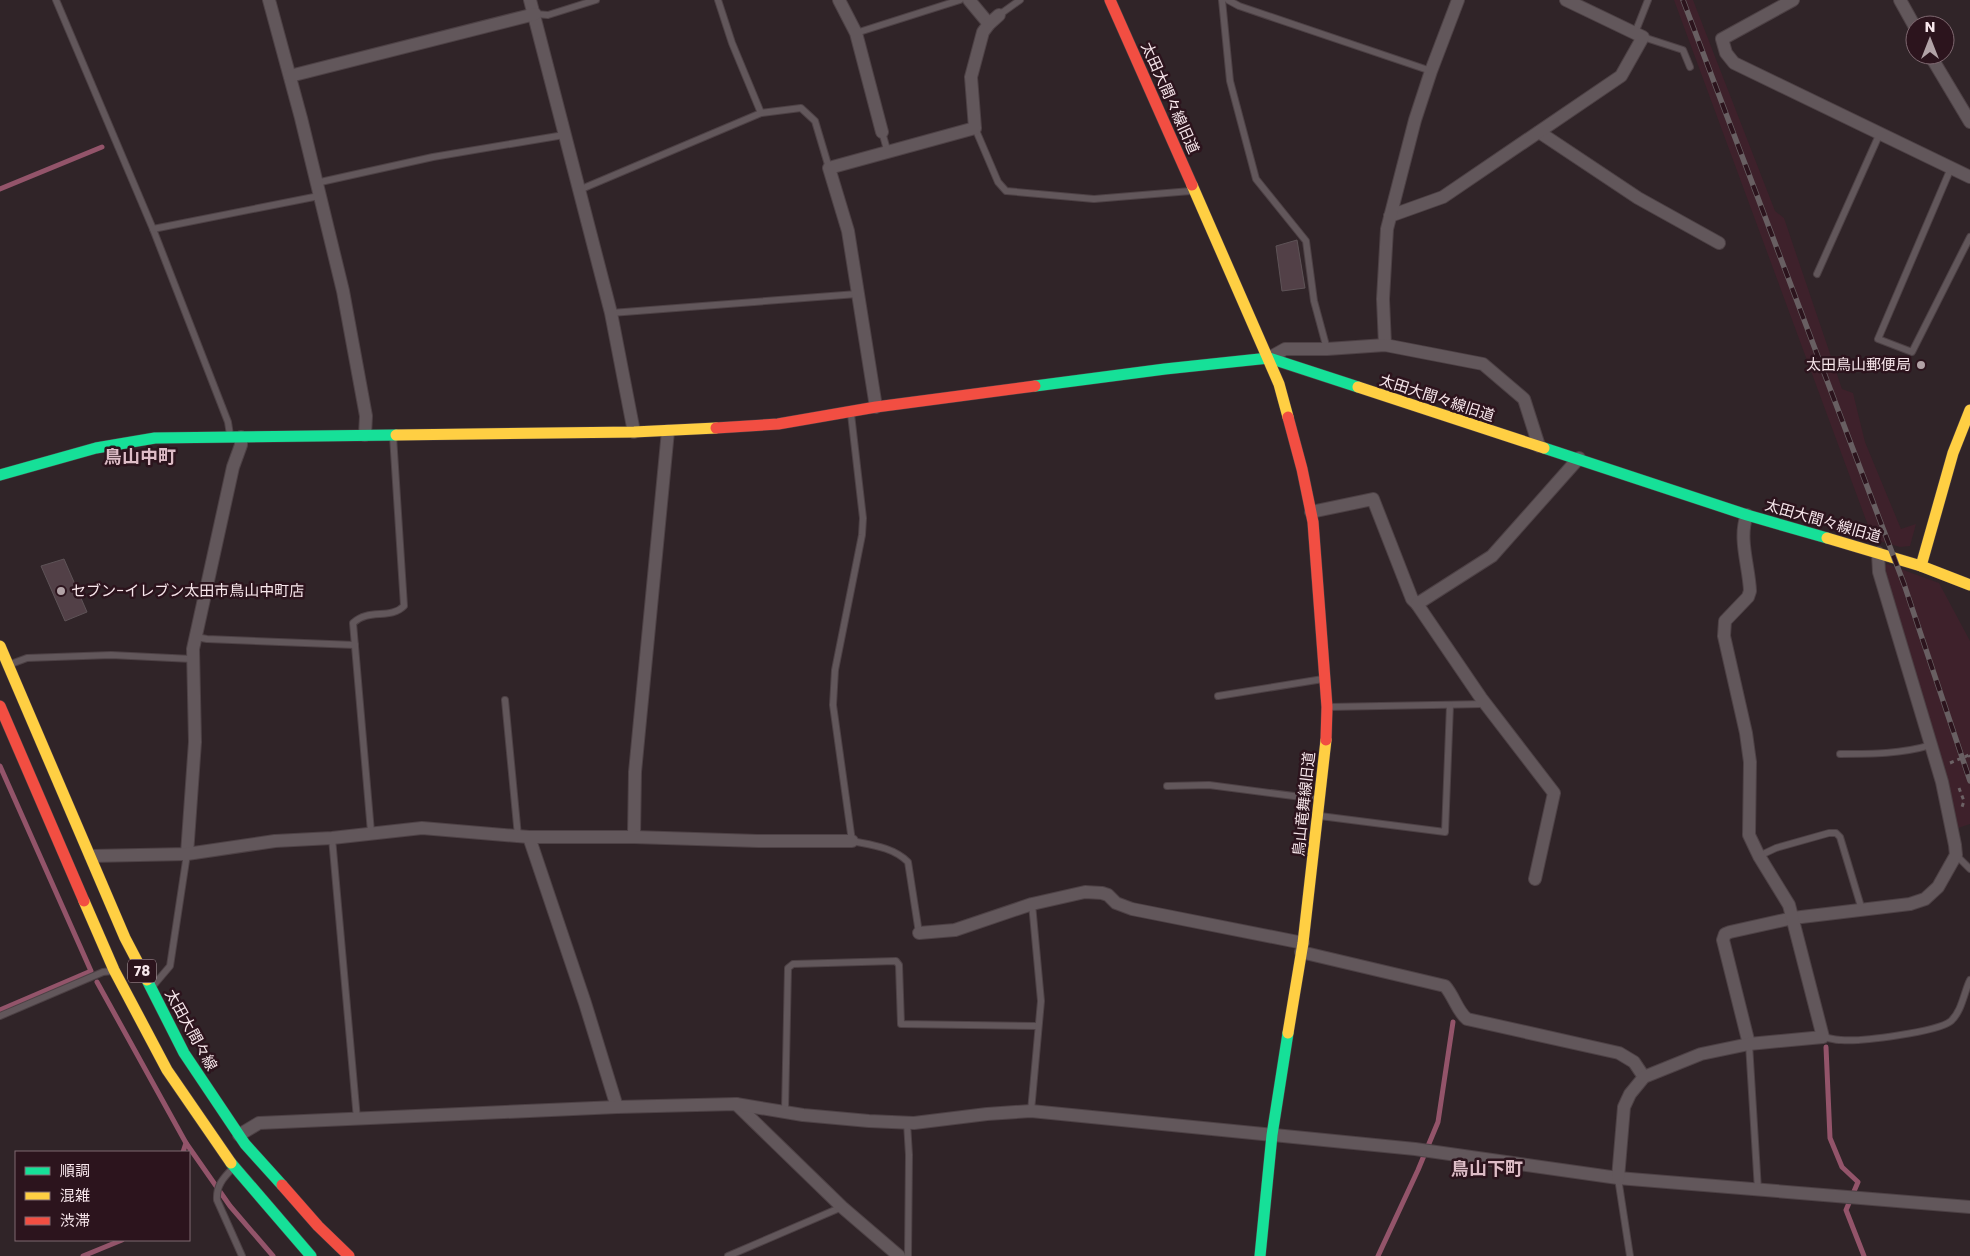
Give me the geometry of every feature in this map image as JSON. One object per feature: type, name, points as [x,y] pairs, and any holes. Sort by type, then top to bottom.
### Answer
[{"type":"street","points":[[270,0],[343,291],[366,416],[365,436]]},
{"type":"street","points":[[530,0],[611,313],[634,432]]},
{"type":"street","points":[[839,0],[856,33],[882,132]]},
{"type":"street","points":[[969,0],[988,24]]},
{"type":"street","name":"太田大間々線旧道","points":[[1110,0],[1269,358],[1390,399],[1579,458],[1747,515],[1921,566],[1970,585]]},
{"type":"street","points":[[1385,345],[1383,299],[1387,229],[1415,120],[1458,0]]},
{"type":"street","points":[[1390,216],[1443,197],[1621,76],[1639,35],[1566,0]]},
{"type":"street","points":[[1793,0],[1722,39],[1726,53],[1734,63],[1970,177]]},
{"type":"street","points":[[1900,0],[1908,15]]},
{"type":"street","points":[[290,76],[535,14]]},
{"type":"street","points":[[876,407],[848,231],[828,168],[975,128],[971,77],[983,32],[988,24],[999,15]]},
{"type":"street","points":[[1936,65],[1970,122]]},
{"type":"street","points":[[1539,132],[1638,198],[1719,242]]},
{"type":"street","points":[[0,474],[96,448],[155,438],[634,432],[778,424],[850,410],[1166,369],[1269,358],[1285,349],[1327,349],[1385,345],[1483,364],[1524,399],[1539,446]]},
{"type":"street","name":"鳥山竜舞線旧道","points":[[1260,1256],[1272,1135],[1302,948],[1319,816],[1326,751],[1327,707],[1311,512],[1280,384],[1269,358]]},
{"type":"street","points":[[1921,566],[1952,453],[1970,410]]},
{"type":"street","points":[[634,837],[635,772],[668,431]]},
{"type":"street","points":[[187,854],[196,742],[192,659],[233,467],[241,445],[236,438]]},
{"type":"street","points":[[1418,604],[1492,556],[1579,458]]},
{"type":"street","points":[[1311,512],[1373,499],[1412,599],[1418,604],[1485,704],[1554,793],[1535,879]]},
{"type":"street","points":[[1618,1178],[1624,1107],[1630,1094],[1644,1077],[1701,1054],[1749,1044],[1822,1037],[1789,905],[1759,856],[1750,835],[1748,819],[1750,762],[1746,733],[1724,636],[1725,621],[1748,597],[1750,591],[1743,524],[1747,515]]},
{"type":"street","points":[[1749,1044],[1723,940],[1725,934],[1793,918],[1910,904],[1926,899],[1938,887],[1956,855],[1942,782],[1879,572],[1878,553]]},
{"type":"street","name":"太田大間々線","points":[[0,646],[125,938],[184,1053],[239,1135],[318,1226],[349,1256]]},
{"type":"street","name":"78","points":[[0,706],[114,970],[167,1070],[234,1167],[300,1246],[311,1256]]},
{"type":"street","points":[[91,856],[187,854],[275,841],[332,838],[371,832],[422,828],[524,837],[852,841]]},
{"type":"street","points":[[524,837],[580,986],[617,1107]]},
{"type":"street","points":[[919,933],[956,930],[1032,904],[1086,892],[1102,893],[1108,895],[1116,903],[1132,908],[1302,948],[1445,986],[1451,992],[1462,1015],[1467,1019],[1619,1053],[1634,1062],[1644,1077]]},
{"type":"street","points":[[736,1104],[842,1207],[899,1256]]},
{"type":"street","points":[[239,1135],[259,1123],[617,1107],[736,1104],[803,1115],[907,1123],[1031,1111],[1416,1149],[1618,1178],[1970,1207]]},
{"type":"lane","points":[[56,0],[153,229],[228,422],[236,438]]},
{"type":"lane","points":[[535,14],[548,15],[596,0]]},
{"type":"lane","points":[[718,0],[732,43],[761,114]]},
{"type":"lane","points":[[856,33],[960,0]]},
{"type":"lane","points":[[999,15],[1020,0]]},
{"type":"lane","points":[[1222,0],[1230,81],[1256,179],[1306,242],[1314,301],[1327,349]]},
{"type":"lane","points":[[1228,0],[1431,71]]},
{"type":"lane","points":[[1648,0],[1639,35],[1683,50],[1690,67]]},
{"type":"lane","points":[[579,190],[761,114],[801,108],[815,121],[828,168]]},
{"type":"lane","points":[[975,128],[998,182],[1006,192],[1094,199],[1195,190]]},
{"type":"lane","points":[[882,132],[888,153]]},
{"type":"lane","points":[[1817,274],[1880,134]]},
{"type":"lane","points":[[153,229],[318,190],[433,157],[564,135]]},
{"type":"lane","points":[[1951,168],[1878,339],[1912,352],[1970,238]]},
{"type":"lane","points":[[611,313],[857,294]]},
{"type":"lane","points":[[850,410],[863,518],[862,535],[834,670],[833,705],[852,841],[891,850],[901,854],[908,862],[919,933]]},
{"type":"lane","points":[[371,832],[353,623],[361,616],[398,611],[404,606],[393,435]]},
{"type":"lane","points":[[196,637],[355,645]]},
{"type":"lane","points":[[8,665],[26,658],[111,655],[192,659]]},
{"type":"lane","points":[[1218,696],[1325,679]]},
{"type":"lane","points":[[504,700],[524,837]]},
{"type":"lane","points":[[1327,707],[1485,704]]},
{"type":"lane","points":[[1319,816],[1445,832],[1450,705]]},
{"type":"lane","points":[[1840,754],[1909,751],[1931,745]]},
{"type":"lane","points":[[1167,786],[1209,785],[1321,799]]},
{"type":"lane","points":[[1759,856],[1776,848],[1829,833],[1836,833],[1840,837],[1862,910]]},
{"type":"lane","points":[[332,838],[357,1118]]},
{"type":"lane","points":[[151,989],[170,966],[187,854]]},
{"type":"lane","points":[[1956,855],[1970,868]]},
{"type":"lane","points":[[1031,1111],[1037,1026],[1041,1001],[1032,904]]},
{"type":"lane","points":[[785,1111],[788,968],[794,964],[896,961],[899,965],[901,1024],[1037,1026]]},
{"type":"lane","points":[[0,1016],[100,973],[114,970]]},
{"type":"lane","points":[[1822,1037],[1842,1040],[1884,1037],[1922,1032],[1950,1022],[1960,1006],[1970,980]]},
{"type":"lane","points":[[1749,1044],[1758,1190]]},
{"type":"lane","points":[[907,1123],[909,1164],[908,1256]]},
{"type":"lane","points":[[234,1167],[219,1184],[216,1193],[217,1200],[242,1256]]},
{"type":"lane","points":[[1618,1178],[1630,1256]]},
{"type":"lane","points":[[728,1256],[842,1207]]},
{"type":"path","points":[[1950,763],[1970,756]]},
{"type":"path","points":[[1962,796],[1964,801],[1962,807]]},
{"type":"shaded area","points":[[1674,0],[1693,0],[1775,211],[1784,218],[1842,389],[1853,393],[1865,442],[1901,529],[1916,524],[1910,546],[1900,547],[1873,539]]},
{"type":"shaded area","points":[[1887,564],[1939,583],[1970,641],[1970,824],[1955,829],[1913,666],[1884,566]]},
{"type":"building","points":[[1297,240],[1305,288],[1282,291],[1276,246]]},
{"type":"building","points":[[64,559],[87,612],[65,621],[41,566]]},
{"type":"waterway","points":[[0,189],[102,147]]},
{"type":"waterway","points":[[0,766],[91,971],[0,1010]]},
{"type":"waterway","points":[[97,982],[186,1143],[183,1151]]},
{"type":"waterway","points":[[1378,1256],[1438,1122],[1453,1022]]},
{"type":"waterway","points":[[1826,1047],[1830,1138],[1842,1167],[1858,1182],[1846,1210],[1864,1256]]},
{"type":"waterway","points":[[186,1143],[230,1206],[273,1256]]},
{"type":"waterway","points":[[83,1256],[120,1241]]},
{"type":"railway","points":[[1683,0],[1904,584],[1970,781]]},
{"type":"traffic: fast","points":[[1035,386],[1269,358],[1358,387]]},
{"type":"traffic: fast","points":[[0,475],[96,448],[155,438],[396,435]]},
{"type":"traffic: fast","points":[[1544,448],[1747,515],[1827,538]]},
{"type":"traffic: fast","points":[[147,980],[184,1053],[245,1144],[282,1185]]},
{"type":"traffic: fast","points":[[1260,1256],[1272,1135],[1288,1033]]},
{"type":"traffic: fast","points":[[231,1163],[311,1256]]},
{"type":"traffic: slow","points":[[1192,185],[1279,384],[1288,417]]},
{"type":"traffic: slow","points":[[1358,387],[1544,448]]},
{"type":"traffic: slow","points":[[1921,566],[1953,453],[1970,410]]},
{"type":"traffic: slow","points":[[396,435],[634,432],[716,428]]},
{"type":"traffic: slow","points":[[1827,538],[1921,566],[1970,585]]},
{"type":"traffic: slow","points":[[0,646],[125,938],[147,980]]},
{"type":"traffic: slow","points":[[1288,1033],[1303,943],[1326,740]]},
{"type":"traffic: slow","points":[[84,901],[114,970],[167,1070],[231,1163]]},
{"type":"traffic: jam","points":[[1110,0],[1192,185]]},
{"type":"traffic: jam","points":[[716,428],[778,424],[876,407],[1035,386]]},
{"type":"traffic: jam","points":[[1288,417],[1302,469],[1313,522],[1327,707],[1326,740]]},
{"type":"traffic: jam","points":[[0,706],[84,901]]},
{"type":"traffic: jam","points":[[282,1185],[318,1226],[349,1256]]},
{"type":"place","name":"太田鳥山郵便局","points":[[1921,365]]},
{"type":"place","name":"セブン−イレブン太田市鳥山中町店","points":[[61,591]]},
{"type":"district","name":"鳥山中町","points":[[140,457]]},
{"type":"district","name":"鳥山下町","points":[[1487,1169]]}]
